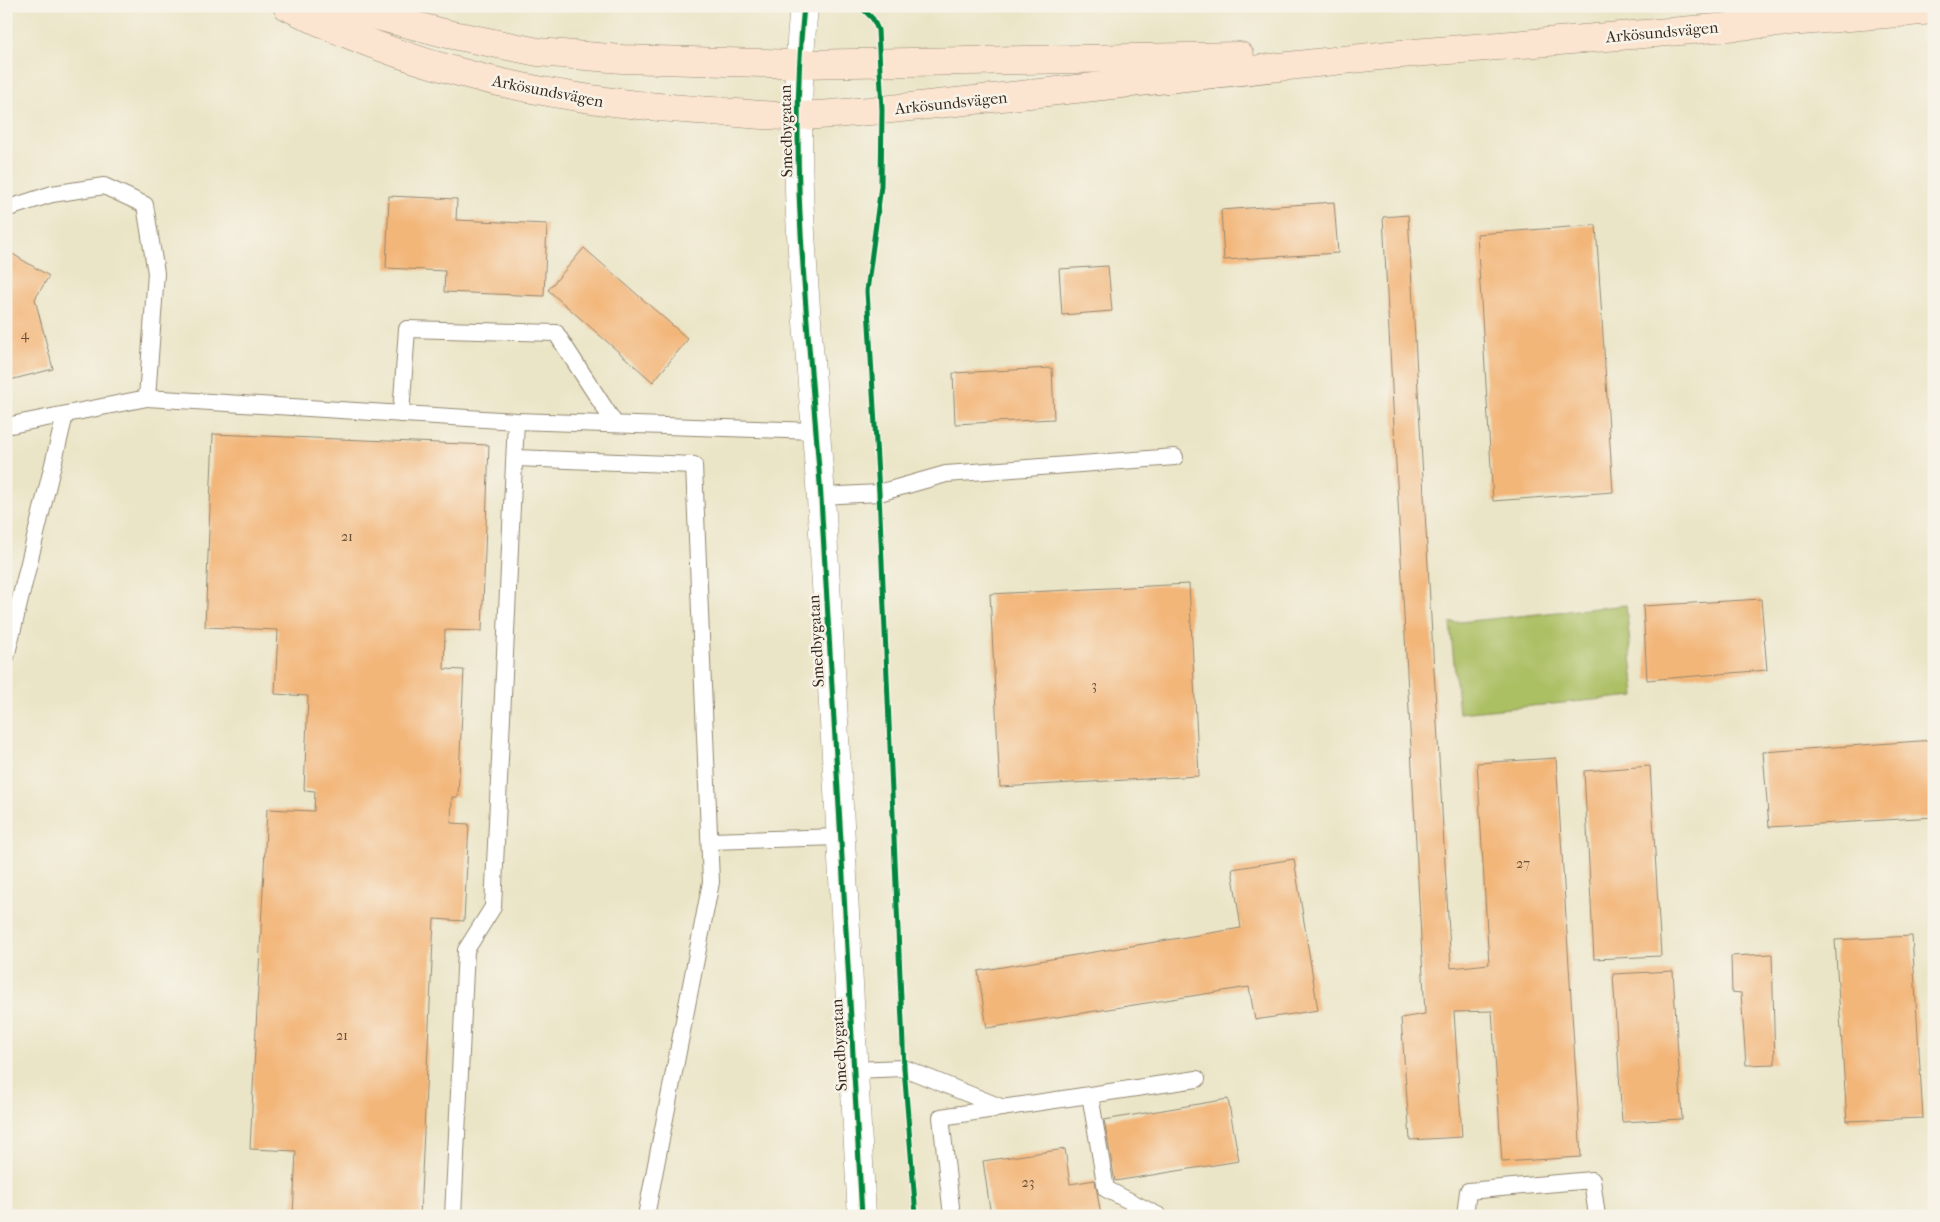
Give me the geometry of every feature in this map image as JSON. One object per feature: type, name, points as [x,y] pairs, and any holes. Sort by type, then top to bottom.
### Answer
[{"type":"main road","name":"Arkösundsvägen","points":[[287,6],[321,24],[412,60],[510,85],[599,102],[672,109],[798,116],[882,110],[1389,55],[1934,10]]},
{"type":"main road","name":"Arkösundsvägen","points":[[337,6],[448,34],[538,52],[622,59],[798,64],[1124,56],[1389,55]]},
{"type":"street","name":"Smedbygatan","points":[[804,6],[798,64],[801,210],[820,496],[862,1216]]},
{"type":"lane","points":[[6,209],[52,194],[104,186],[145,205],[156,273],[147,398]]},
{"type":"lane","points":[[401,414],[407,329],[556,333],[615,424]]},
{"type":"lane","points":[[6,426],[147,398],[516,421],[815,431]]},
{"type":"lane","points":[[6,657],[65,415]]},
{"type":"lane","points":[[453,1216],[466,950],[493,907],[516,458],[516,421]]},
{"type":"lane","points":[[820,496],[879,493],[946,474],[1175,456]]},
{"type":"lane","points":[[516,458],[694,465],[711,882],[646,1216]]},
{"type":"lane","points":[[710,841],[840,837]]},
{"type":"lane","points":[[854,1070],[904,1068],[1004,1108]]},
{"type":"lane","points":[[952,1216],[941,1117],[1197,1079]]},
{"type":"lane","points":[[1090,1095],[1106,1189],[1159,1216]]},
{"type":"lane","points":[[1465,1216],[1468,1191],[1592,1180],[1597,1216]]},
{"type":"green space","points":[[1626,605],[1635,696],[1459,713],[1450,623]]},
{"type":"building","points":[[389,196],[457,199],[456,220],[547,224],[544,296],[444,292],[445,271],[386,268]]},
{"type":"building","points":[[1334,202],[1338,253],[1224,260],[1221,210]]},
{"type":"building","points":[[1408,215],[1451,968],[1489,964],[1477,763],[1556,758],[1581,1157],[1502,1162],[1492,1011],[1454,1012],[1462,1137],[1410,1140],[1401,1018],[1425,1014],[1383,217]]},
{"type":"building","points":[[1596,225],[1613,492],[1493,501],[1477,234]]},
{"type":"building","points":[[584,248],[688,339],[653,382],[548,290]]},
{"type":"building","points":[[6,250],[49,276],[35,299],[53,369],[6,381]]},
{"type":"building","points":[[1108,266],[1112,311],[1062,315],[1059,269]]},
{"type":"building","points":[[1052,368],[1054,419],[955,424],[953,373]]},
{"type":"building","points":[[213,434],[489,445],[482,631],[445,630],[444,669],[464,670],[458,797],[452,797],[451,823],[469,824],[464,921],[434,919],[420,1216],[293,1216],[296,1151],[250,1149],[267,809],[314,811],[315,791],[304,790],[308,696],[275,694],[278,630],[205,627]]},
{"type":"building","points":[[1189,584],[1199,776],[1000,787],[990,594]]},
{"type":"building","points":[[1761,599],[1767,670],[1647,680],[1643,606]]},
{"type":"building","points":[[1934,740],[1934,817],[1769,827],[1763,752]]},
{"type":"building","points":[[1650,766],[1661,956],[1594,959],[1584,771]]},
{"type":"building","points":[[1294,859],[1318,1010],[1255,1020],[1249,987],[987,1028],[978,971],[1241,928],[1232,869]]},
{"type":"building","points":[[1912,936],[1923,1118],[1847,1121],[1835,940]]},
{"type":"building","points":[[1772,954],[1775,1064],[1746,1065],[1741,993],[1732,992],[1731,956]]},
{"type":"building","points":[[1673,971],[1682,1119],[1622,1122],[1613,974]]},
{"type":"building","points":[[1228,1099],[1239,1161],[1115,1181],[1104,1120]]},
{"type":"building","points":[[1065,1149],[1070,1184],[1095,1180],[1101,1216],[991,1216],[983,1161]]},
{"type":"cycle path","points":[[745,6],[809,6]]},
{"type":"cycle path","points":[[804,6],[799,67],[799,190],[832,677],[862,1216]]},
{"type":"cycle path","points":[[860,6],[873,19],[878,30],[882,110],[881,186],[867,291],[879,493],[904,1068],[916,1216]]}]
